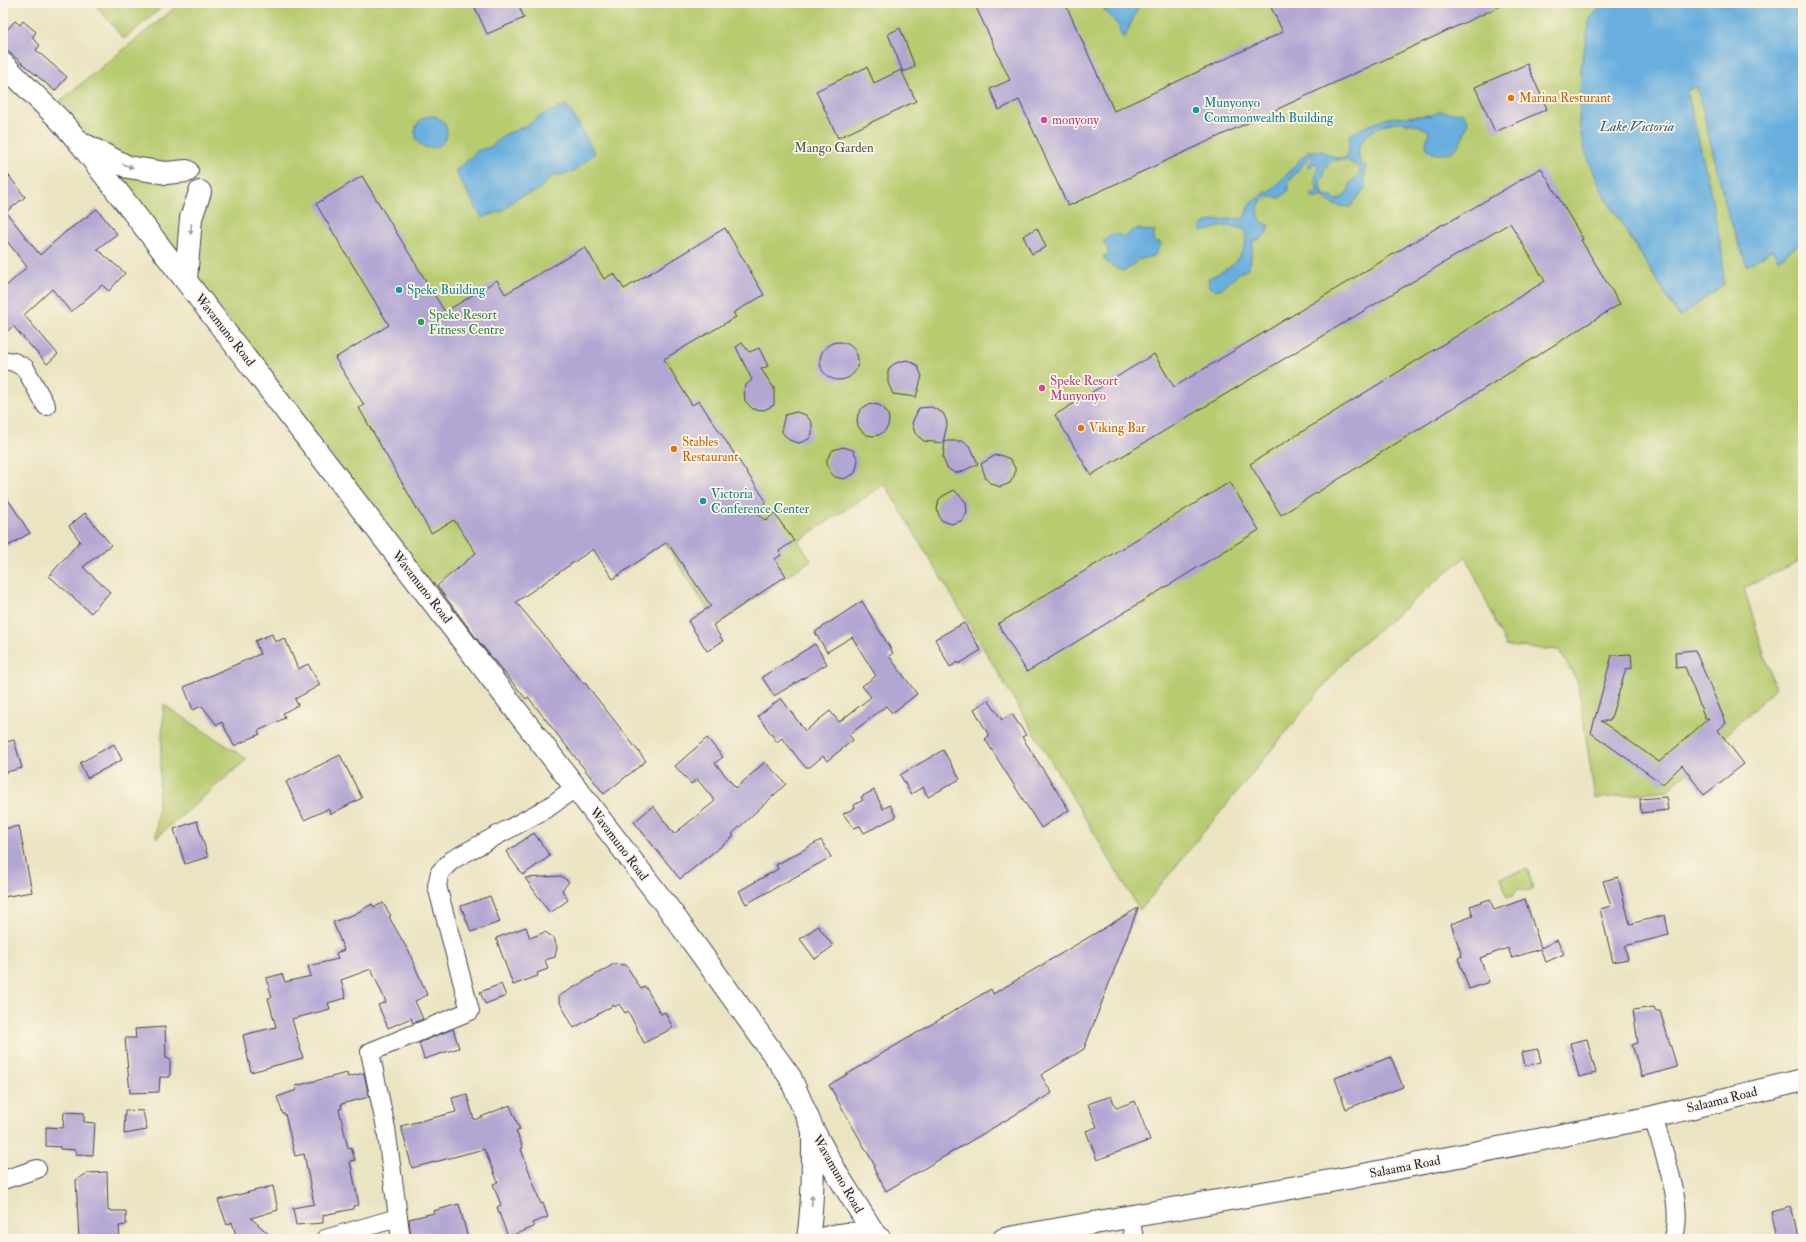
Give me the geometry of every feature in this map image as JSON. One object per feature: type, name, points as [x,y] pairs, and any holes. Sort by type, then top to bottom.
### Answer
[{"type":"main road","name":"Wavamuno Road","points":[[3,64],[59,119],[80,143],[669,909],[790,1077],[813,1130],[844,1186],[878,1238]]},
{"type":"main road","points":[[80,143],[128,168],[166,173],[187,171]]},
{"type":"main road","points":[[186,279],[191,218],[200,192]]},
{"type":"main road","name":"Salaama Road","points":[[1004,1239],[1353,1177],[1653,1117],[1803,1080]]},
{"type":"main road","name":"Wavamuno Road","points":[[808,1239],[813,1183],[813,1130]]},
{"type":"main road","points":[[822,1239],[840,1234],[859,1234],[878,1238]]},
{"type":"street","points":[[3,360],[14,362],[25,368],[46,406]]},
{"type":"street","points":[[401,1239],[386,1128],[370,1052],[470,1011],[437,886],[440,872],[452,860],[549,807],[576,787]]},
{"type":"street","points":[[1653,1117],[1671,1178],[1678,1216],[1673,1239]]},
{"type":"street","points":[[3,1180],[36,1169]]},
{"type":"street","points":[[1130,1216],[1134,1239]]},
{"type":"street","points":[[325,1239],[397,1218]]},
{"type":"green space","points":[[94,3],[167,3],[124,39]]},
{"type":"green space","name":"Speke Resort Munyonyo","points":[[181,3],[1606,3],[1590,18],[1581,69],[1579,126],[1604,195],[1679,317],[1724,284],[1710,189],[1686,90],[1697,86],[1728,214],[1747,265],[1772,250],[1779,260],[1803,241],[1803,559],[1744,588],[1775,689],[1668,790],[1595,799],[1578,683],[1559,650],[1506,646],[1466,556],[1350,654],[1140,910],[885,484],[798,541],[811,560],[717,624],[611,459],[431,585],[61,100]]},
{"type":"green space","points":[[164,705],[247,759],[156,838]]},
{"type":"green space","points":[[1528,869],[1533,890],[1518,889],[1513,896],[1507,897],[1501,877]]},
{"type":"water","points":[[1109,3],[1140,3],[1124,39],[1120,33],[1119,26],[1104,10],[1111,8]]},
{"type":"water","name":"Lake Victoria","points":[[1606,3],[1803,3],[1803,241],[1779,260],[1772,250],[1747,266],[1728,214],[1697,87],[1687,90],[1710,189],[1722,252],[1724,284],[1680,317],[1604,195],[1585,152],[1579,125],[1581,69],[1590,18]]},
{"type":"water","points":[[567,105],[595,153],[573,172],[553,176],[537,191],[518,197],[504,210],[482,218],[455,171],[479,150],[491,147],[504,135],[526,126],[542,115]]},
{"type":"water","points":[[1440,111],[1453,113],[1462,112],[1468,121],[1463,137],[1457,147],[1451,152],[1447,153],[1433,153],[1429,151],[1426,143],[1429,131],[1422,127],[1407,123],[1392,123],[1377,128],[1368,134],[1358,148],[1360,163],[1367,166],[1364,178],[1366,187],[1350,207],[1334,205],[1322,196],[1314,199],[1311,195],[1318,190],[1315,179],[1318,166],[1315,163],[1311,167],[1307,165],[1313,159],[1311,155],[1289,181],[1288,191],[1280,198],[1268,197],[1263,199],[1260,203],[1258,212],[1260,217],[1263,223],[1270,225],[1264,236],[1253,241],[1250,265],[1246,270],[1238,274],[1223,288],[1214,290],[1209,286],[1208,279],[1231,266],[1239,257],[1244,248],[1246,235],[1245,230],[1240,228],[1229,226],[1219,227],[1203,232],[1201,226],[1217,220],[1245,218],[1247,209],[1252,202],[1277,185],[1308,151],[1321,151],[1337,158],[1347,157],[1350,135],[1362,128],[1389,118],[1432,115]],"holes":[[[1335,160],[1347,160],[1360,168],[1359,175],[1350,183],[1348,192],[1342,198],[1336,200],[1331,196],[1329,197],[1323,194],[1320,180],[1324,174],[1324,169],[1330,162]]]},
{"type":"water","points":[[431,116],[442,121],[447,132],[442,143],[431,148],[420,143],[415,132],[420,121]]},
{"type":"water","points":[[1139,228],[1140,230],[1155,231],[1153,240],[1156,243],[1160,242],[1161,245],[1154,256],[1137,260],[1131,267],[1123,271],[1108,263],[1103,255],[1107,256],[1109,252],[1103,241],[1115,234],[1127,236],[1130,232]]},
{"type":"building","points":[[473,3],[518,3],[524,18],[487,34]]},
{"type":"building","name":"Munyonyo Commonwealth Building","points":[[974,3],[1065,3],[1114,111],[1283,32],[1269,3],[1339,3],[1341,7],[1351,3],[1507,3],[1068,206],[1019,100],[999,110],[990,89],[1010,80]]},
{"type":"building","points":[[15,21],[20,25],[23,21],[36,32],[32,38],[40,45],[36,50],[67,77],[55,91],[3,47],[3,34]]},
{"type":"building","points":[[900,28],[915,67],[903,72],[888,34]]},
{"type":"building","name":"Marina Resturant","points":[[1527,64],[1547,109],[1495,132],[1475,87]]},
{"type":"building","points":[[867,67],[874,83],[901,70],[916,101],[838,138],[816,91]]},
{"type":"building","points":[[3,168],[25,197],[6,212],[40,255],[64,233],[97,209],[117,234],[97,249],[125,273],[109,291],[102,285],[71,312],[52,289],[24,315],[58,354],[47,364],[13,326],[3,335],[3,289],[27,267],[3,236]]},
{"type":"building","points":[[1541,168],[1583,239],[1581,240],[1620,304],[1281,515],[1250,464],[1545,281],[1510,223],[1091,475],[1055,415],[1154,354],[1174,387],[1443,224],[1444,225]]},
{"type":"building","points":[[362,176],[445,312],[497,280],[505,294],[585,247],[604,279],[614,273],[624,289],[725,228],[764,295],[733,313],[736,317],[664,359],[692,405],[699,401],[766,501],[758,514],[766,521],[774,513],[794,541],[779,551],[781,555],[775,559],[786,576],[713,625],[723,641],[707,651],[688,621],[711,606],[667,542],[613,579],[593,549],[516,602],[584,684],[585,683],[646,761],[604,794],[528,697],[526,699],[480,643],[437,586],[476,553],[454,520],[431,533],[359,408],[364,405],[335,358],[389,325],[316,204]]},
{"type":"building","points":[[1037,228],[1046,247],[1032,254],[1023,236]]},
{"type":"building","points":[[835,342],[843,342],[850,345],[855,350],[858,361],[855,372],[850,377],[843,380],[835,380],[828,377],[823,372],[820,365],[820,357],[823,350],[828,345]]},
{"type":"building","points":[[742,343],[749,352],[759,348],[768,366],[761,369],[774,388],[774,405],[764,410],[753,409],[745,401],[744,390],[746,385],[752,380],[736,347]]},
{"type":"building","points":[[907,360],[917,365],[922,376],[916,397],[893,394],[888,383],[888,371],[891,366]]},
{"type":"building","points":[[873,404],[884,409],[889,420],[884,431],[873,436],[862,431],[857,420],[862,409]]},
{"type":"building","points":[[932,407],[943,413],[946,419],[947,425],[943,443],[924,441],[915,433],[912,423],[919,408]]},
{"type":"building","points":[[796,412],[806,415],[812,423],[812,434],[809,439],[799,443],[789,440],[782,432],[785,415]]},
{"type":"building","points":[[945,441],[962,441],[967,444],[971,448],[978,464],[955,473],[947,468],[943,458]]},
{"type":"building","points":[[843,447],[853,450],[858,460],[854,474],[844,479],[835,477],[831,473],[827,464],[827,459],[833,450]]},
{"type":"building","points":[[1000,455],[1010,459],[1015,468],[1015,474],[1010,483],[1000,487],[990,483],[986,479],[981,464],[994,456]]},
{"type":"building","points":[[1230,482],[1259,530],[1027,672],[998,624]]},
{"type":"building","points":[[954,490],[966,502],[967,513],[961,521],[951,524],[941,520],[937,510],[939,499]]},
{"type":"building","points":[[3,492],[30,533],[3,549]]},
{"type":"building","points":[[85,513],[111,545],[83,567],[110,592],[91,613],[49,576],[80,541],[69,526]]},
{"type":"building","points":[[862,601],[893,653],[889,656],[917,694],[892,713],[886,706],[849,735],[853,740],[827,761],[823,756],[810,767],[805,767],[782,738],[777,742],[758,716],[781,698],[805,731],[830,711],[839,722],[871,697],[862,686],[876,676],[852,637],[827,652],[815,632]]},
{"type":"building","points":[[964,623],[981,650],[959,664],[958,662],[950,667],[935,639]]},
{"type":"building","points":[[272,634],[275,642],[285,638],[298,669],[308,664],[320,685],[295,699],[298,705],[283,713],[285,718],[258,731],[260,734],[234,746],[222,722],[217,725],[202,706],[193,710],[184,687],[260,654],[255,641]]},
{"type":"building","points":[[815,644],[827,664],[774,696],[762,677]]},
{"type":"building","points":[[1695,650],[1726,723],[1718,730],[1744,764],[1704,795],[1682,765],[1663,784],[1591,733],[1612,655],[1631,654],[1632,668],[1626,669],[1610,721],[1601,721],[1659,762],[1709,718],[1705,718],[1685,667],[1676,668],[1675,652]]},
{"type":"building","points":[[988,700],[1002,720],[1012,714],[1026,735],[1022,737],[1069,810],[1041,828],[985,739],[989,736],[974,709]]},
{"type":"building","points":[[707,738],[723,757],[715,763],[736,788],[765,762],[786,784],[732,834],[734,836],[680,879],[634,822],[653,806],[674,834],[715,801],[697,779],[691,784],[675,766]]},
{"type":"building","points":[[14,740],[22,768],[3,773],[3,743]]},
{"type":"building","points":[[114,744],[122,760],[87,778],[80,763]]},
{"type":"building","points":[[943,750],[960,779],[928,797],[923,787],[911,794],[900,775]]},
{"type":"building","points":[[340,755],[362,798],[331,814],[328,809],[304,820],[286,782]]},
{"type":"building","points":[[874,790],[883,809],[890,805],[896,817],[864,833],[860,826],[854,828],[843,814],[855,808],[854,805],[863,800],[861,797]]},
{"type":"building","points":[[1666,797],[1668,810],[1641,813],[1640,799]]},
{"type":"building","points":[[197,821],[208,857],[185,864],[174,829]]},
{"type":"building","points":[[19,826],[32,892],[3,897],[3,829]]},
{"type":"building","points":[[534,833],[550,856],[523,875],[506,852]]},
{"type":"building","points":[[821,840],[831,857],[746,904],[739,891],[778,869],[776,865]]},
{"type":"building","points":[[561,876],[569,882],[562,890],[568,900],[550,913],[525,878]]},
{"type":"building","points":[[1618,877],[1630,924],[1665,915],[1669,935],[1625,946],[1628,959],[1613,962],[1600,909],[1611,906],[1603,881]]},
{"type":"building","points":[[490,896],[500,922],[471,932],[461,906]]},
{"type":"building","points":[[1490,899],[1494,910],[1525,899],[1541,948],[1557,940],[1564,954],[1546,962],[1540,949],[1512,958],[1508,948],[1480,958],[1489,982],[1469,989],[1458,958],[1462,956],[1451,924],[1473,916],[1470,906]]},
{"type":"building","points":[[383,903],[391,916],[389,917],[409,952],[427,995],[415,1001],[423,1019],[413,1023],[411,1018],[388,1028],[378,1005],[386,1002],[371,969],[341,980],[346,998],[328,1003],[330,1009],[292,1019],[303,1058],[251,1072],[243,1035],[276,1027],[268,998],[272,997],[266,978],[282,974],[285,982],[311,976],[308,966],[338,959],[336,953],[344,950],[333,922],[355,914],[372,904],[374,907]]},
{"type":"building","points":[[1138,908],[1084,1049],[1041,1075],[1052,1093],[886,1191],[873,1167],[875,1166],[829,1085],[991,989],[993,994]]},
{"type":"building","points":[[818,926],[833,946],[815,959],[800,939]]},
{"type":"building","points":[[526,927],[530,938],[545,932],[554,938],[557,947],[555,957],[545,960],[548,969],[537,973],[538,976],[513,985],[496,938]]},
{"type":"building","points":[[614,964],[626,965],[641,989],[645,986],[661,1014],[665,1012],[673,1028],[644,1043],[628,1011],[625,1013],[619,1004],[615,1007],[614,1005],[574,1028],[559,1001],[559,996]]},
{"type":"building","points":[[501,984],[506,996],[485,1004],[480,992]]},
{"type":"building","points":[[1654,1007],[1656,1011],[1660,1011],[1677,1067],[1642,1077],[1632,1045],[1638,1043],[1633,1010]]},
{"type":"building","points":[[165,1027],[166,1058],[170,1059],[170,1077],[160,1077],[159,1092],[130,1093],[125,1038],[136,1038],[135,1029]]},
{"type":"building","points":[[453,1029],[459,1048],[424,1059],[419,1043]]},
{"type":"building","points":[[1587,1039],[1596,1073],[1579,1077],[1570,1043]]},
{"type":"building","points":[[1538,1049],[1541,1062],[1525,1066],[1522,1052]]},
{"type":"building","points":[[1391,1057],[1403,1087],[1346,1109],[1335,1078]]},
{"type":"building","points":[[347,1073],[348,1077],[364,1073],[369,1097],[341,1104],[342,1108],[339,1109],[348,1148],[351,1147],[355,1160],[350,1161],[359,1205],[353,1206],[353,1209],[323,1215],[323,1223],[296,1225],[293,1208],[314,1204],[304,1154],[295,1156],[285,1114],[283,1114],[277,1097],[297,1090],[295,1086]]},
{"type":"building","points":[[467,1094],[474,1120],[510,1105],[520,1130],[516,1131],[523,1148],[521,1149],[541,1204],[543,1203],[548,1217],[532,1223],[534,1227],[508,1237],[497,1207],[501,1205],[493,1184],[498,1182],[484,1149],[412,1168],[401,1126],[456,1112],[452,1098]]},
{"type":"building","points":[[1111,1096],[1116,1108],[1135,1101],[1150,1140],[1097,1160],[1086,1131],[1097,1127],[1088,1104]]},
{"type":"building","points":[[125,1110],[143,1111],[147,1130],[124,1134]]},
{"type":"building","points":[[64,1112],[84,1113],[84,1122],[95,1123],[93,1155],[76,1154],[76,1150],[46,1146],[46,1127],[63,1128]]},
{"type":"building","points":[[107,1172],[108,1211],[126,1211],[126,1225],[119,1226],[120,1239],[79,1239],[76,1180],[88,1173]]},
{"type":"building","points":[[273,1186],[278,1210],[251,1218],[274,1239],[237,1239],[232,1222],[227,1225],[218,1200]]},
{"type":"building","points":[[459,1204],[468,1239],[411,1239],[409,1219],[434,1213],[433,1211]]},
{"type":"building","points":[[1791,1207],[1799,1239],[1778,1239],[1771,1212]]},
{"type":"place","name":"Marina Resturant","points":[[1511,98]]},
{"type":"place","name":"Munyonyo Commonwealth Building","points":[[1196,110]]},
{"type":"place","name":"monyony","points":[[1044,120]]},
{"type":"place","name":"Speke Building","points":[[399,290]]},
{"type":"place","name":"Speke Resort Fitness Centre","points":[[421,322]]},
{"type":"place","name":"Speke Resort Munyonyo","points":[[1042,388]]},
{"type":"place","name":"Viking Bar","points":[[1081,428]]},
{"type":"place","name":"Stables Restaurant","points":[[674,449]]},
{"type":"place","name":"Victoria Conference Center","points":[[703,501]]},
{"type":"park label","name":"Mango Garden","points":[[834,148]]}]
